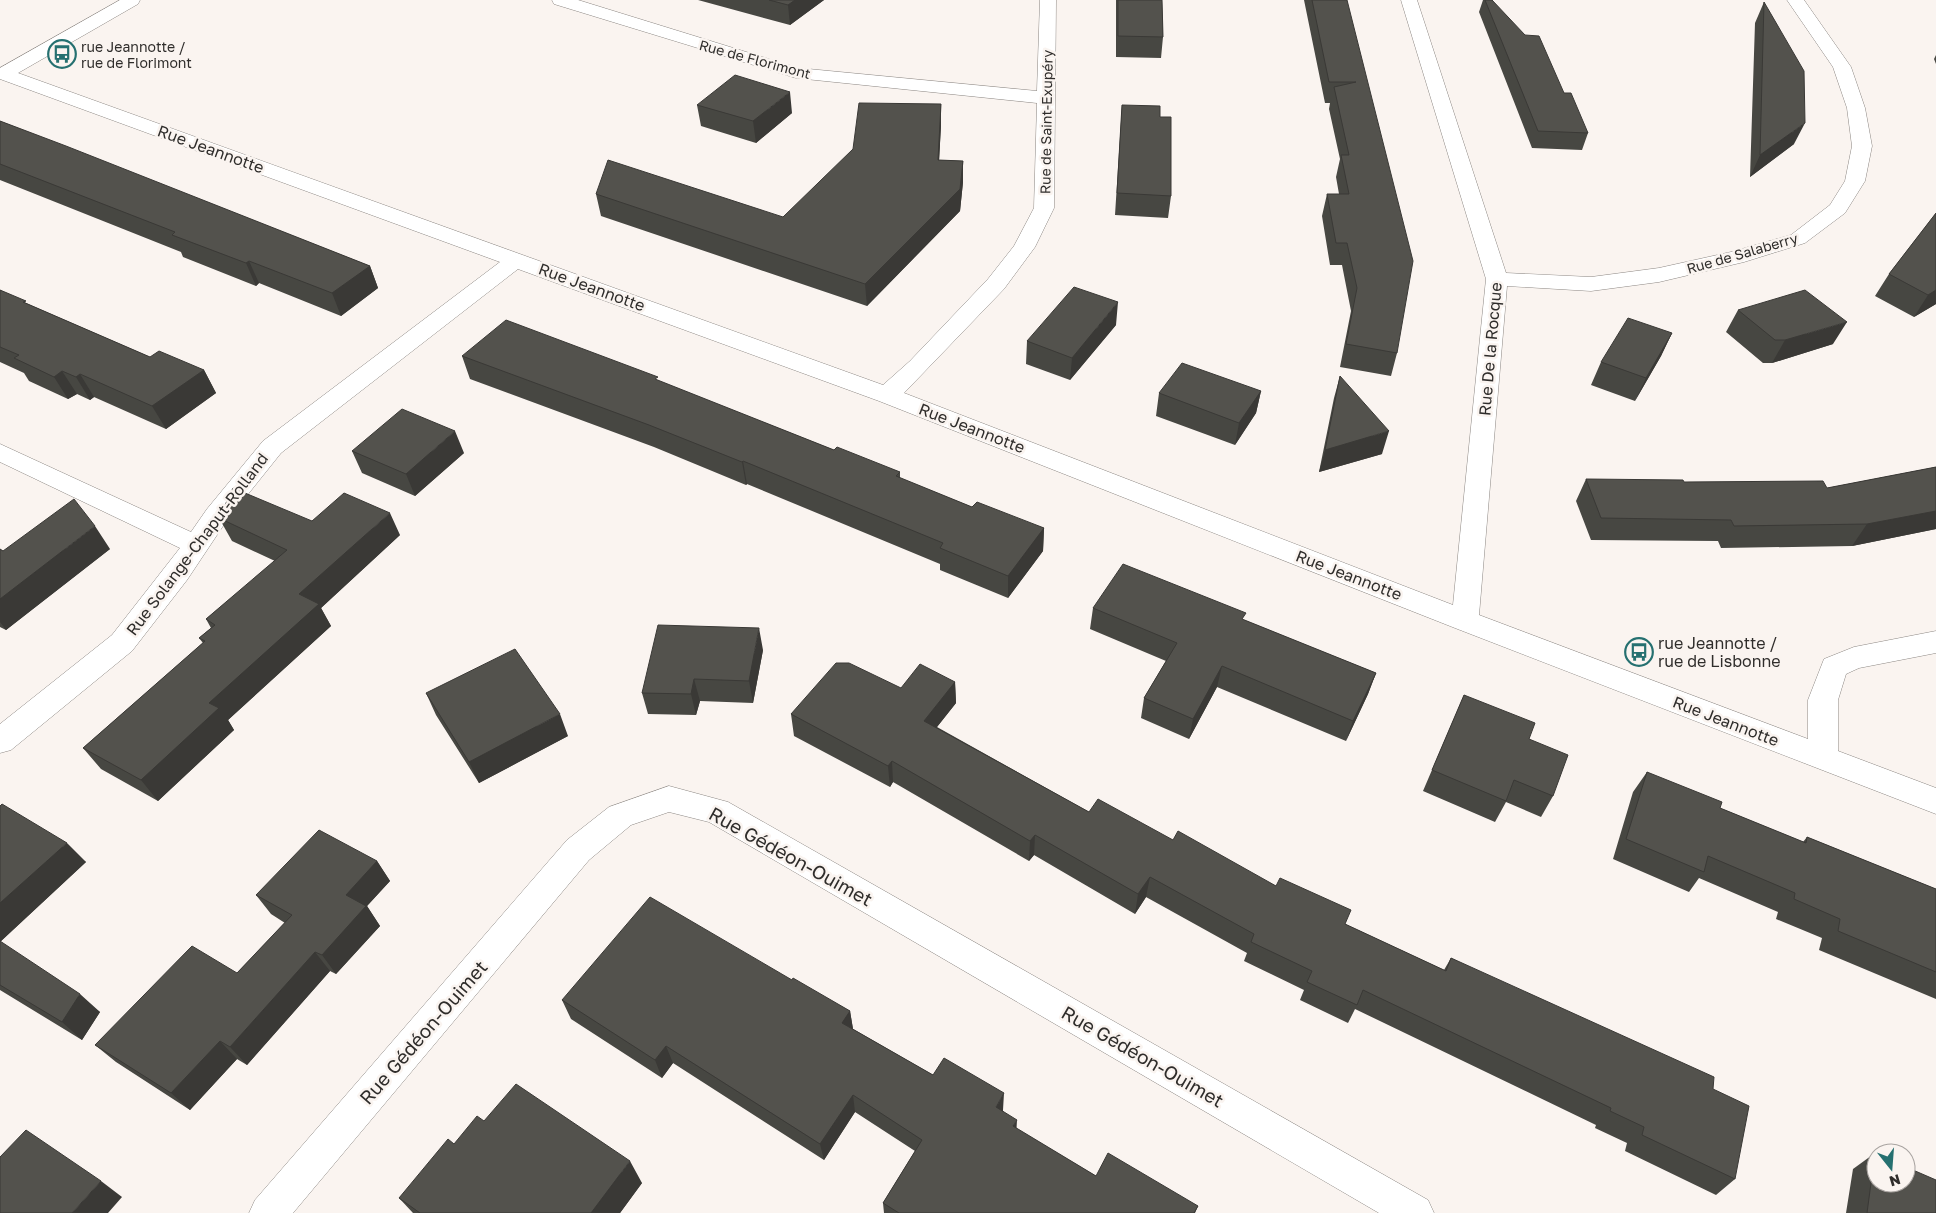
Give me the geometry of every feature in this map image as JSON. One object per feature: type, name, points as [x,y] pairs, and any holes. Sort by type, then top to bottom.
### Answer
[{"type":"street","points":[[2,73],[132,0]]},
{"type":"street","name":"Rue de Florimont","points":[[560,0],[796,73],[1046,98]]},
{"type":"street","name":"Rue de Saint-Exupéry","points":[[888,394],[918,366],[996,284],[1024,248],[1044,208],[1048,0]]},
{"type":"street","name":"Rue De la Rocque","points":[[1409,0],[1497,279],[1466,621]]},
{"type":"street","name":"Rue de Salaberry","points":[[1497,279],[1591,284],[1660,275],[1798,240],[1838,209],[1855,181],[1862,146],[1856,108],[1842,67],[1795,0]]},
{"type":"street","name":"Rue Jeannotte","points":[[2,73],[888,394],[1466,621],[1936,801]]},
{"type":"street","name":"Rue Solange-Chaput-Rolland","points":[[0,740],[122,643],[216,516],[272,447],[517,259]]},
{"type":"street","points":[[0,452],[196,545]]},
{"type":"street","points":[[1824,758],[1823,700],[1834,667],[1854,658],[1936,642]]},
{"type":"street","name":"Rue Gédéon-Ouimet","points":[[268,1213],[578,850],[620,816],[669,799],[717,811],[1414,1213]]},
{"type":"building","points":[[769,0],[795,0],[788,5]]},
{"type":"building","points":[[1118,0],[1162,0],[1163,37],[1118,36]]},
{"type":"building","points":[[1312,0],[1347,0],[1413,261],[1397,353],[1346,344],[1357,288],[1347,243],[1336,243],[1327,194],[1349,194],[1341,155],[1349,155],[1334,87],[1356,82],[1329,82]]},
{"type":"building","points":[[1485,0],[1492,0],[1525,35],[1539,36],[1564,93],[1571,93],[1588,133],[1538,131]]},
{"type":"building","points":[[1764,2],[1804,71],[1805,123],[1760,155]]},
{"type":"building","points":[[735,75],[790,92],[753,121],[697,105]]},
{"type":"building","points":[[859,103],[941,104],[938,160],[963,161],[960,189],[865,284],[596,194],[608,160],[783,217],[853,149]]},
{"type":"building","points":[[1122,105],[1160,106],[1160,117],[1171,117],[1171,196],[1117,193]]},
{"type":"building","points":[[0,121],[370,266],[332,293],[249,261],[246,263],[172,235],[175,232],[0,164]]},
{"type":"building","points":[[1936,213],[1936,290],[1928,295],[1889,274]]},
{"type":"building","points":[[1074,287],[1118,302],[1072,358],[1027,341]]},
{"type":"building","points":[[0,290],[26,301],[23,302],[150,357],[159,351],[204,370],[152,406],[80,374],[76,377],[62,371],[54,377],[14,358],[19,355],[0,347]]},
{"type":"building","points":[[1805,290],[1847,322],[1785,340],[1775,340],[1738,310]]},
{"type":"building","points":[[1628,318],[1672,333],[1646,378],[1601,362]]},
{"type":"building","points":[[506,320],[658,377],[655,379],[834,450],[837,447],[900,472],[896,476],[972,507],[977,502],[1044,528],[1008,576],[940,548],[943,543],[743,461],[462,356]]},
{"type":"building","points":[[1182,363],[1261,391],[1239,423],[1159,393]]},
{"type":"building","points":[[1340,376],[1389,431],[1325,450]]},
{"type":"building","points":[[402,409],[455,431],[406,474],[352,451]]},
{"type":"building","points":[[1936,467],[1936,511],[1867,524],[1734,526],[1731,520],[1601,518],[1586,479],[1683,480],[1684,482],[1823,481],[1827,488]]},
{"type":"building","points":[[233,488],[312,521],[344,493],[390,513],[299,594],[319,604],[209,703],[219,708],[141,780],[83,748],[205,641],[199,638],[215,625],[206,619],[287,550],[219,518]]},
{"type":"building","points":[[74,499],[95,526],[0,599],[0,549],[3,551]]},
{"type":"building","points":[[1123,564],[1246,613],[1242,619],[1376,673],[1353,721],[1222,666],[1193,719],[1144,698],[1177,643],[1093,608]]},
{"type":"building","points":[[658,625],[759,628],[749,681],[694,679],[691,694],[642,693]]},
{"type":"building","points":[[515,649],[560,714],[469,762],[426,693]]},
{"type":"building","points":[[836,663],[849,663],[901,688],[920,664],[955,682],[924,721],[1089,812],[1098,799],[1173,840],[1178,831],[1276,886],[1280,878],[1351,910],[1345,924],[1446,971],[1451,958],[1714,1077],[1713,1089],[1749,1106],[1735,1179],[1642,1135],[1644,1127],[1610,1111],[1611,1108],[1363,990],[1357,1005],[1307,982],[1312,971],[1251,942],[1254,934],[1150,877],[1138,894],[1035,835],[1030,841],[892,761],[888,766],[791,714]]},
{"type":"building","points":[[1464,695],[1535,723],[1529,739],[1568,755],[1553,796],[1514,780],[1506,801],[1432,770]]},
{"type":"building","points":[[1647,772],[1722,802],[1720,808],[1806,843],[1807,837],[1936,889],[1936,972],[1838,931],[1840,919],[1794,899],[1795,893],[1708,856],[1704,872],[1626,839]]},
{"type":"building","points":[[2,804],[67,843],[0,903],[0,806]]},
{"type":"building","points":[[319,830],[377,861],[346,895],[366,906],[322,955],[315,952],[230,1047],[220,1041],[171,1093],[95,1045],[192,946],[237,973],[292,915],[256,895]]},
{"type":"building","points":[[650,897],[792,980],[793,978],[850,1011],[842,1023],[933,1075],[944,1058],[1004,1093],[996,1107],[1017,1120],[1013,1126],[1096,1176],[1108,1153],[1198,1206],[1194,1213],[899,1213],[883,1203],[922,1140],[853,1095],[820,1144],[666,1046],[655,1060],[562,1000]]},
{"type":"building","points":[[0,941],[80,994],[62,1022],[0,985]]},
{"type":"building","points":[[516,1084],[630,1161],[591,1213],[420,1213],[399,1198],[448,1139],[454,1144],[477,1116],[484,1121]]},
{"type":"building","points":[[26,1130],[101,1181],[72,1213],[0,1213],[0,1157]]},
{"type":"building","points":[[1916,1171],[1936,1180],[1936,1213],[1867,1213],[1870,1193],[1916,1193]]},
{"type":"place","name":"rue Jeannotte / rue de Florimont","points":[[62,54]]},
{"type":"place","name":"rue Jeannotte / rue de Lisbonne","points":[[1639,652]]}]
